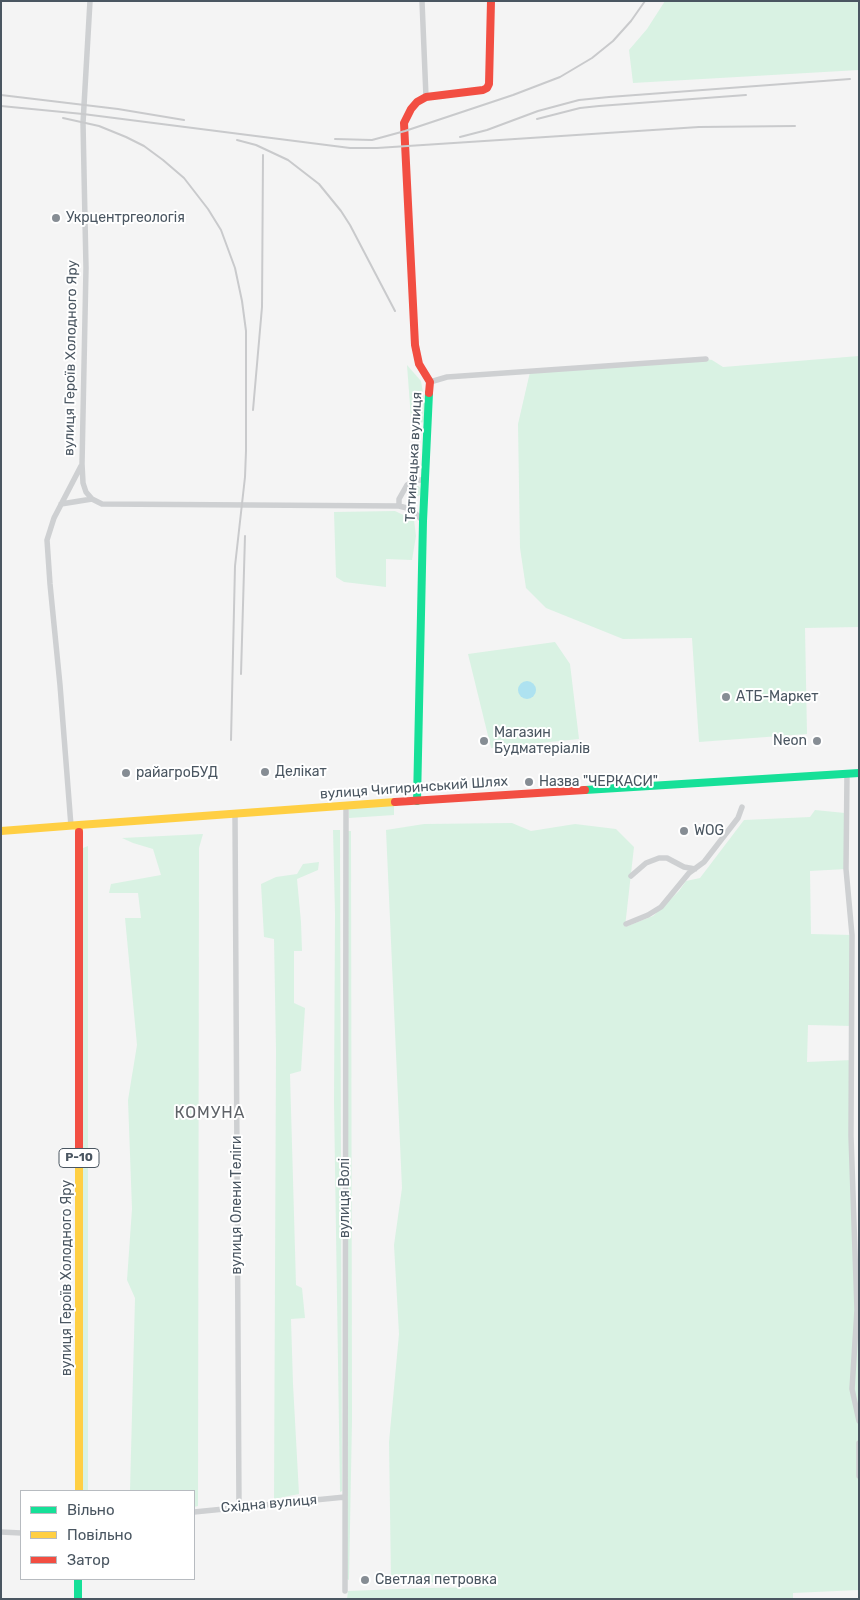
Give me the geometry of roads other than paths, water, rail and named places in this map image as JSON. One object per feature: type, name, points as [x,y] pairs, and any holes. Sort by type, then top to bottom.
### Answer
[{"type":"main road","points":[[426,97],[487,88],[489,84],[490,1]]},
{"type":"main road","name":"Татинецька вулиця","points":[[417,801],[424,521],[430,382],[419,364],[415,345],[404,122],[417,102],[426,97]]},
{"type":"main road","name":"вулиця Чигиринський Шлях","points":[[1,831],[346,805],[832,773],[859,773]]},
{"type":"main road","name":"вулиця Героїв Холодного Яру","points":[[75,825],[78,1490]]},
{"type":"main road","points":[[78,1580],[78,1599]]},
{"type":"street","name":"вулиця Героїв Холодного Яру","points":[[75,825],[48,544],[50,527],[82,464],[86,268],[83,119],[90,1]]},
{"type":"street","points":[[422,1],[426,97]]},
{"type":"street","points":[[430,382],[447,377],[706,359]]},
{"type":"street","points":[[82,464],[83,483],[92,499],[102,504],[398,506],[411,509],[424,521]]},
{"type":"street","points":[[398,506],[399,499],[407,485],[415,481],[426,480]]},
{"type":"street","points":[[61,504],[92,499]]},
{"type":"street","points":[[847,774],[846,869],[852,935],[851,1136],[857,1310],[852,1389],[859,1421]]},
{"type":"street","name":"вулиця Волі","points":[[345,1591],[346,805]]},
{"type":"street","points":[[626,924],[648,915],[661,907],[689,873],[704,862],[738,818],[742,807]]},
{"type":"street","name":"вулиця Олени Теліги","points":[[235,814],[239,1507]]},
{"type":"street","points":[[631,876],[646,864],[659,858],[667,858],[684,867],[695,869]]},
{"type":"street","points":[[851,1136],[859,1136]]},
{"type":"street","points":[[859,1443],[859,1476]]},
{"type":"street","name":"Східна вулиця","points":[[195,1512],[345,1498]]},
{"type":"street","points":[[1,1532],[20,1533]]},
{"type":"water","points":[[527,681],[533,684],[536,690],[533,696],[527,699],[521,696],[518,690],[521,684]]},
{"type":"railway","points":[[335,139],[372,140],[405,131],[513,95],[560,77],[592,58],[613,41],[631,21],[645,1]]},
{"type":"railway","points":[[460,137],[487,130],[538,111],[579,100],[850,79]]},
{"type":"railway","points":[[1,95],[118,109],[184,120]]},
{"type":"railway","points":[[537,119],[580,108],[746,95]]},
{"type":"railway","points":[[1,106],[83,114],[350,148],[377,148],[699,127],[795,126]]},
{"type":"railway","points":[[63,118],[99,126],[126,137],[144,146],[184,178],[208,209],[221,230],[235,268],[246,331],[246,451],[235,566],[231,740]]},
{"type":"railway","points":[[237,140],[256,145],[288,160],[319,184],[350,225],[395,311]]},
{"type":"railway","points":[[253,410],[262,307],[263,155]]},
{"type":"railway","points":[[241,674],[245,536]]},
{"type":"place","name":"Укрцентргеологія","points":[[56,218]]},
{"type":"place","name":"АТБ-Маркет","points":[[726,697]]},
{"type":"place","name":"Магазин Будматеріалів","points":[[484,741]]},
{"type":"place","name":"Neon","points":[[817,741]]},
{"type":"place","name":"Делікат","points":[[265,772]]},
{"type":"place","name":"райагроБУД","points":[[126,773]]},
{"type":"place","name":"Назва \"ЧЕРКАСИ\"","points":[[529,782]]},
{"type":"place","name":"WOG","points":[[684,831]]},
{"type":"place","name":"Светлая петровка","points":[[365,1580]]},
{"type":"district","name":"КОМУНА","points":[[210,1113]]}]
